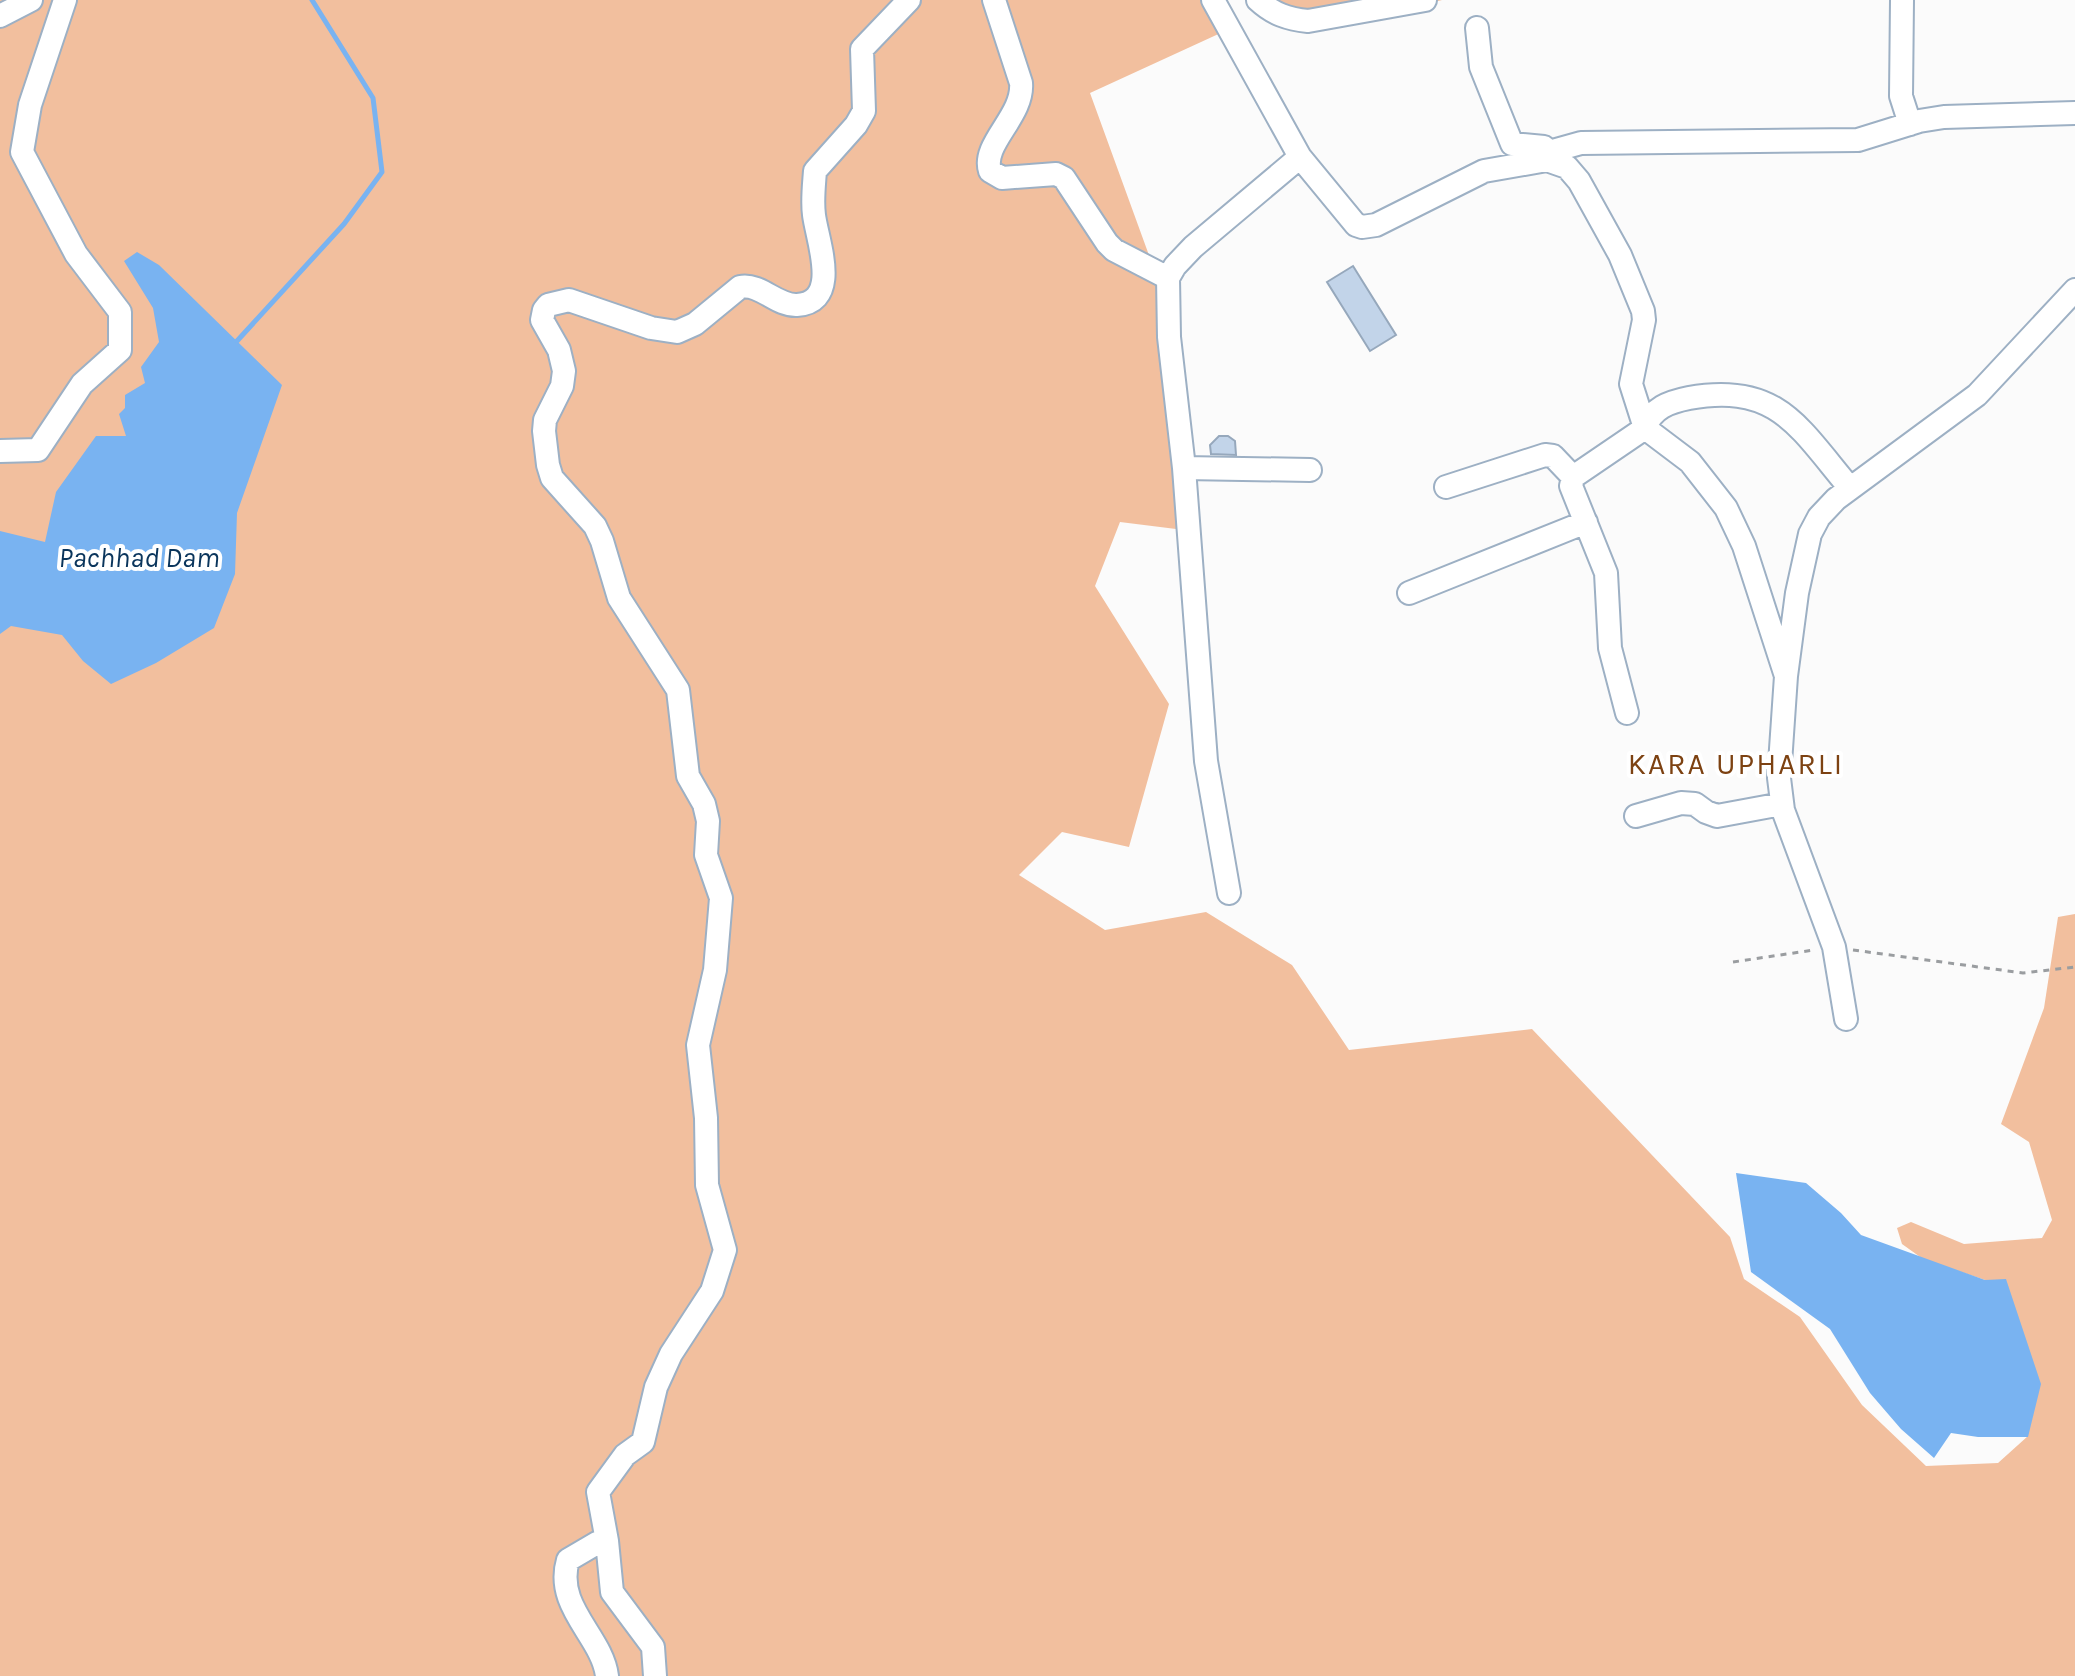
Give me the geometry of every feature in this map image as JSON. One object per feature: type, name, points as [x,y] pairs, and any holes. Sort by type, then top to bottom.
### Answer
[{"type":"street","points":[[0,16],[31,0]]},
{"type":"street","points":[[0,451],[38,450],[82,384],[120,350],[120,312],[76,254],[22,152],[30,105],[65,0]]},
{"type":"street","points":[[655,1676],[653,1647],[612,1592],[598,1492],[625,1455],[643,1442],[656,1387],[671,1354],[712,1291],[725,1250],[707,1185],[706,1118],[698,1045],[715,970],[721,898],[706,855],[708,821],[704,804],[688,776],[678,690],[619,598],[595,526],[552,478],[548,465],[545,420],[562,386],[564,371],[559,350],[542,320],[544,310],[556,301],[569,300],[651,328],[677,332],[695,324],[740,287],[754,287],[790,304],[801,305],[812,300],[823,285],[824,274],[814,213],[815,171],[856,125],[864,111],[862,49],[909,0]]},
{"type":"street","points":[[994,0],[1021,83],[1022,96],[989,156],[990,171],[1002,178],[1056,174],[1064,178],[1114,250],[1168,278]]},
{"type":"street","points":[[1213,0],[1300,157],[1356,225],[1362,227],[1376,225],[1484,171],[1549,157],[1564,146],[1581,143],[1858,140],[1944,117],[2075,113]]},
{"type":"street","points":[[1258,0],[1289,19],[1308,21],[1425,0]]},
{"type":"street","points":[[1902,0],[1901,96],[1910,124]]},
{"type":"street","points":[[1477,28],[1482,70],[1512,144],[1541,146],[1549,157],[1567,167],[1579,181],[1620,255],[1642,304],[1644,320],[1631,384],[1645,428],[1690,462],[1726,508],[1744,546],[1786,676]]},
{"type":"street","points":[[1229,893],[1206,761],[1184,468],[1169,337],[1168,278],[1193,247],[1300,157]]},
{"type":"street","points":[[1846,1019],[1834,947],[1782,804],[1779,778],[1786,676],[1797,593],[1810,534],[1819,517],[1850,488],[1985,388],[2075,290]]},
{"type":"street","points":[[1627,713],[1610,648],[1606,573],[1571,486],[1573,477],[1645,428],[1654,413],[1664,405],[1703,396],[1749,396],[1767,402],[1783,413],[1850,488]]},
{"type":"street","points":[[1446,487],[1545,455],[1553,456],[1573,477]]},
{"type":"street","points":[[1184,468],[1310,470]]},
{"type":"street","points":[[1409,593],[1586,522]]},
{"type":"street","points":[[1636,816],[1681,803],[1695,804],[1717,816],[1782,804]]},
{"type":"street","points":[[607,1541],[597,1543],[568,1560],[566,1566],[575,1615],[603,1658],[607,1676]]},
{"type":"path","points":[[1733,962],[1834,947],[2023,973],[2075,967]]},
{"type":"shaded area","points":[[0,0],[1211,0],[1225,31],[1090,93],[1166,302],[1184,530],[1120,522],[1095,586],[1169,704],[1129,847],[1062,832],[1019,875],[1105,930],[1206,912],[1292,965],[1349,1050],[1532,1029],[1730,1237],[1744,1279],[1800,1317],[1862,1405],[1926,1466],[1998,1463],[2028,1436],[1985,1280],[1923,1259],[1902,1244],[1897,1228],[1911,1222],[1964,1244],[2042,1238],[2052,1220],[2029,1142],[2001,1124],[2044,1008],[2058,917],[2075,914],[2075,1676],[0,1676]]},
{"type":"shaded area","points":[[1276,0],[1442,0],[1380,12],[1332,16],[1290,9]]},
{"type":"water","name":"Pachhad Dam","points":[[137,252],[159,265],[282,385],[237,513],[235,574],[214,628],[156,663],[111,684],[83,661],[62,635],[11,626],[0,634],[0,531],[45,542],[56,492],[96,436],[126,436],[119,414],[125,408],[125,395],[145,383],[141,367],[159,342],[153,308],[124,261]]},
{"type":"water","points":[[1736,1173],[1806,1183],[1861,1235],[1985,1280],[2006,1279],[2041,1384],[2028,1437],[1978,1437],[1951,1433],[1934,1458],[1901,1429],[1870,1393],[1830,1329],[1751,1272]]},
{"type":"building","points":[[1353,266],[1396,335],[1370,351],[1327,282]]},
{"type":"building","points":[[1219,436],[1228,436],[1235,441],[1236,455],[1211,454],[1210,445]]},
{"type":"waterway","points":[[237,341],[344,224],[382,172],[373,98],[312,0]]},
{"type":"district","name":"KARA UPHARLI","points":[[1736,764]]}]
